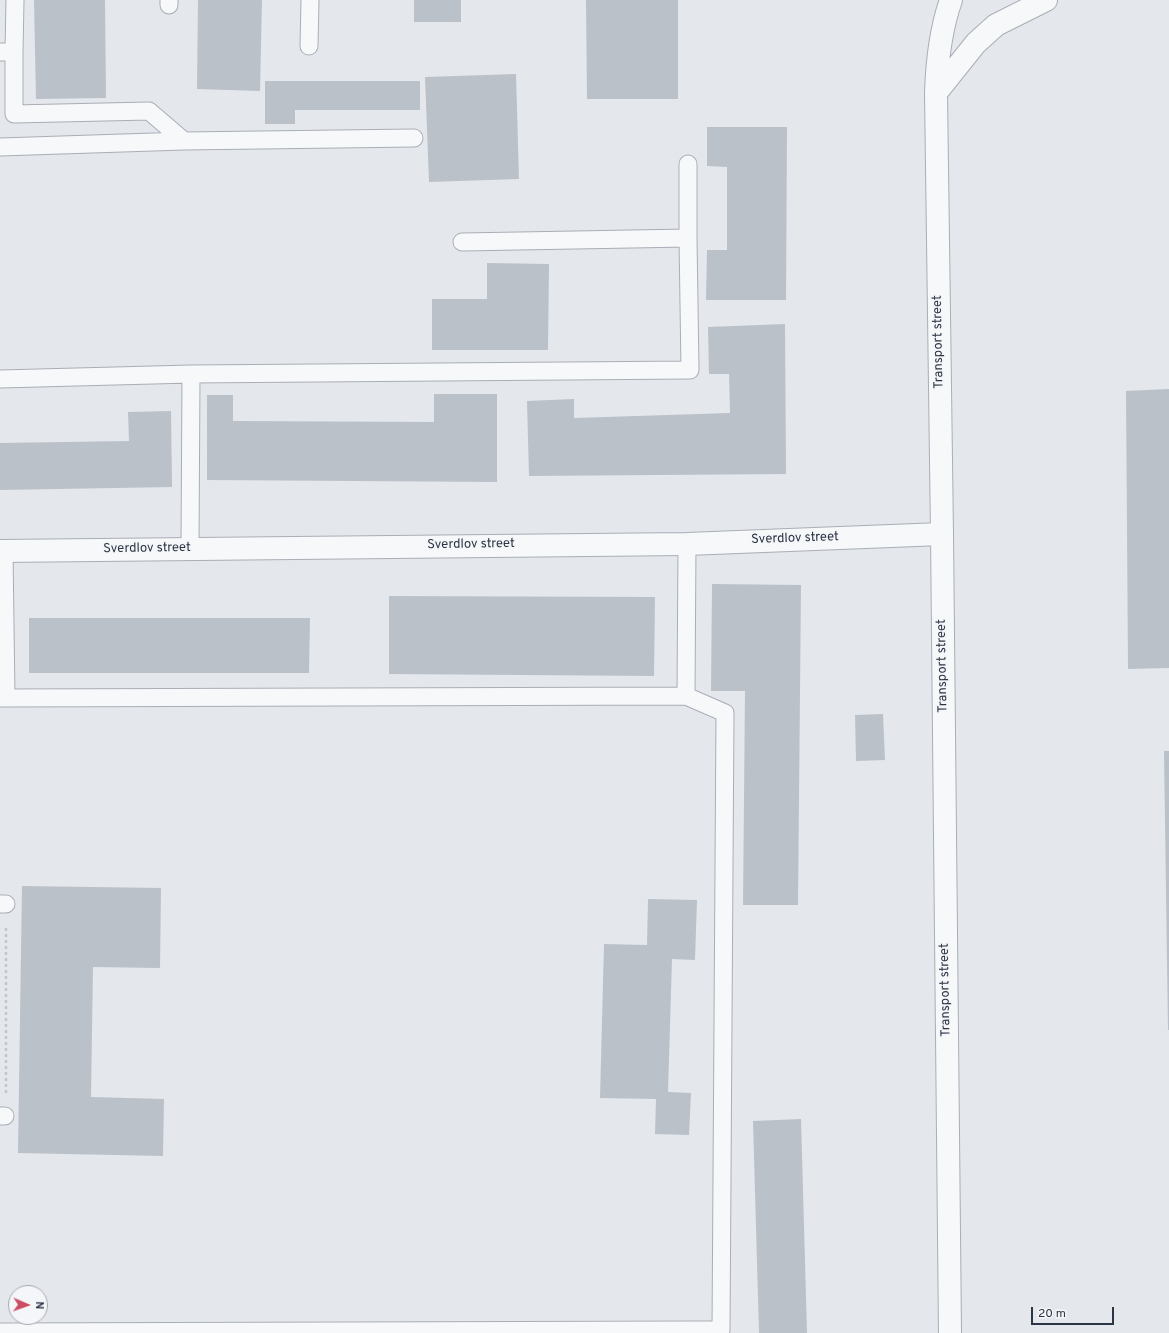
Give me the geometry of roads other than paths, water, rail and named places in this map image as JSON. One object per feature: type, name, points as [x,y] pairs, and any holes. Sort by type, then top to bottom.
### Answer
[{"type":"street","name":"Transport street","points":[[950,1333],[936,93],[937,57],[942,30],[951,0]]},
{"type":"street","points":[[936,93],[976,44],[996,25],[1046,0]]},
{"type":"street","name":"Sverdlov street","points":[[2,551],[687,544],[942,534]]},
{"type":"lane","points":[[15,0],[7,52],[14,114],[149,111],[184,141]]},
{"type":"lane","points":[[309,46],[310,0]]},
{"type":"lane","points":[[0,147],[184,141],[414,138]]},
{"type":"lane","points":[[0,379],[191,374],[690,370],[688,164]]},
{"type":"lane","points":[[462,242],[688,238]]},
{"type":"lane","points":[[190,548],[191,374]]},
{"type":"lane","points":[[686,696],[687,544]]},
{"type":"lane","points":[[0,1332],[690,1332],[721,1330],[725,712],[686,696],[3,698],[2,551]]}]
